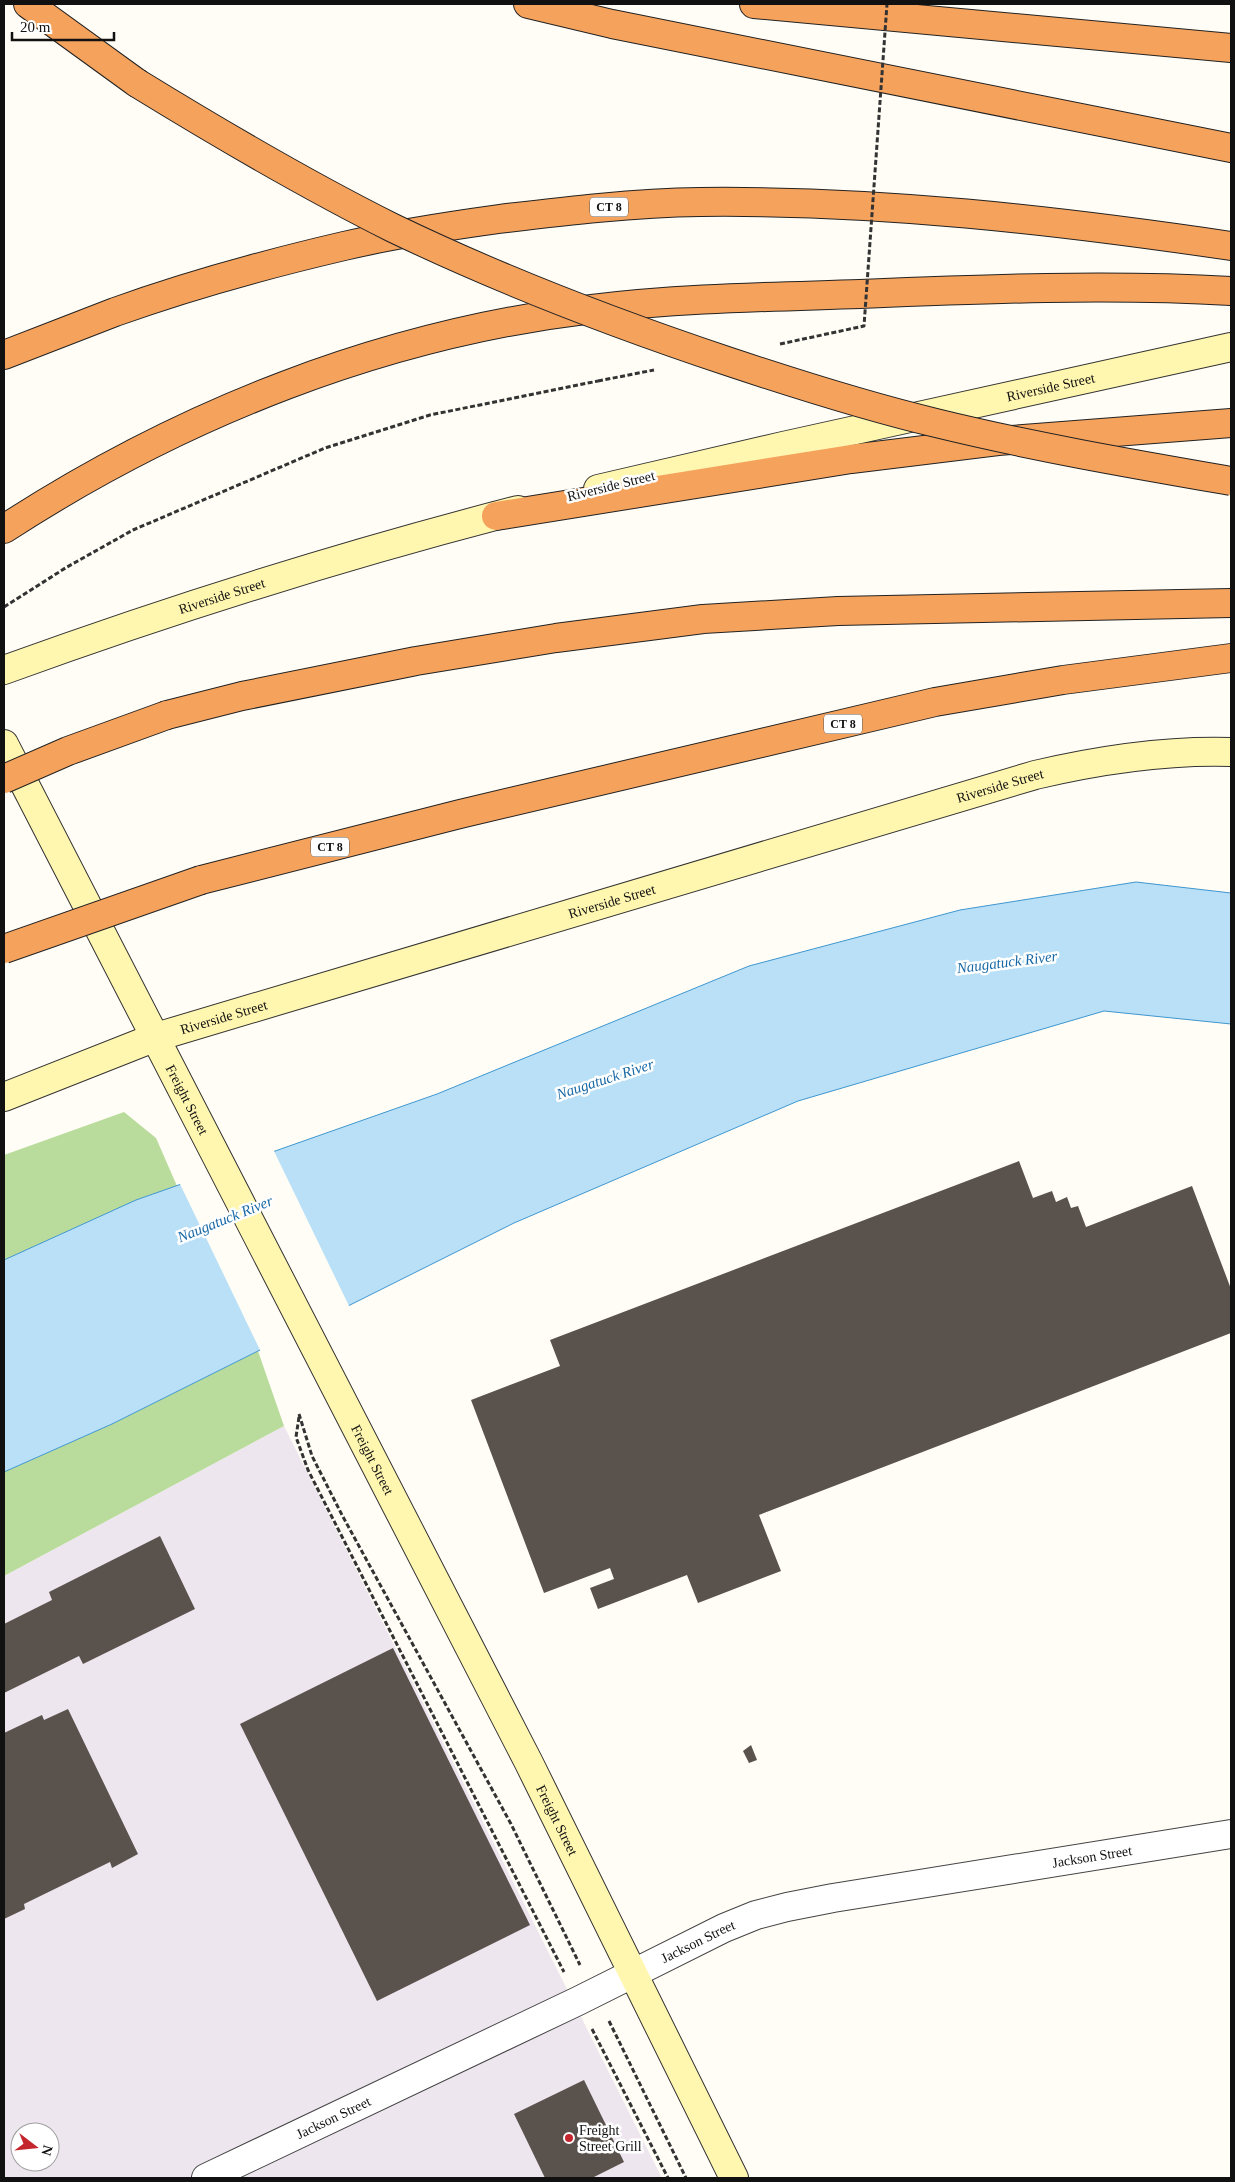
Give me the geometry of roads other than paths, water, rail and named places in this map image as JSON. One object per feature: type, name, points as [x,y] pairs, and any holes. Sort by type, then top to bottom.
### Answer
[{"type":"highway","points":[[28,4],[137,83],[223,136],[393,228],[569,305],[663,339],[841,398],[936,423],[1033,445],[1231,481]]},
{"type":"highway","points":[[528,4],[612,24],[1231,148]]},
{"type":"highway","points":[[754,4],[1231,48]]},
{"type":"highway","name":"CT 8","points":[[4,355],[116,312],[242,272],[357,243],[458,225],[575,210],[697,202],[816,203],[937,210],[1057,222],[1231,246]]},
{"type":"highway","points":[[4,529],[74,484],[148,445],[269,391],[380,354],[449,335],[588,310],[650,302],[924,291],[1117,288],[1231,291]]},
{"type":"highway","points":[[496,516],[850,459],[998,440],[1231,423]]},
{"type":"highway","points":[[4,779],[76,748],[167,716],[242,696],[416,661],[556,638],[694,620],[838,611],[1231,603]]},
{"type":"highway","name":"CT 8","points":[[4,949],[201,880],[460,814],[935,702],[1063,680],[1231,658]]},
{"type":"main road","name":"Riverside Street","points":[[4,670],[175,611],[496,516],[640,478],[1231,348]]},
{"type":"main road","name":"Freight Street","points":[[4,744],[529,1764],[734,2178]]},
{"type":"main road","name":"Riverside Street","points":[[4,1097],[156,1038],[1035,775],[1093,761],[1160,754],[1231,752]]},
{"type":"street","name":"Jackson Street","points":[[206,2178],[586,1997],[724,1928],[756,1916],[787,1907],[1231,1834]]},
{"type":"water","name":"Naugatuck River","points":[[1136,882],[1231,893],[1231,1024],[1104,1011],[798,1101],[514,1223],[112,1424],[4,1472],[4,1260],[136,1200],[437,1094],[749,966],[960,910]]},
{"type":"place","name":"Freight Street Grill","points":[[569,2138]]}]
